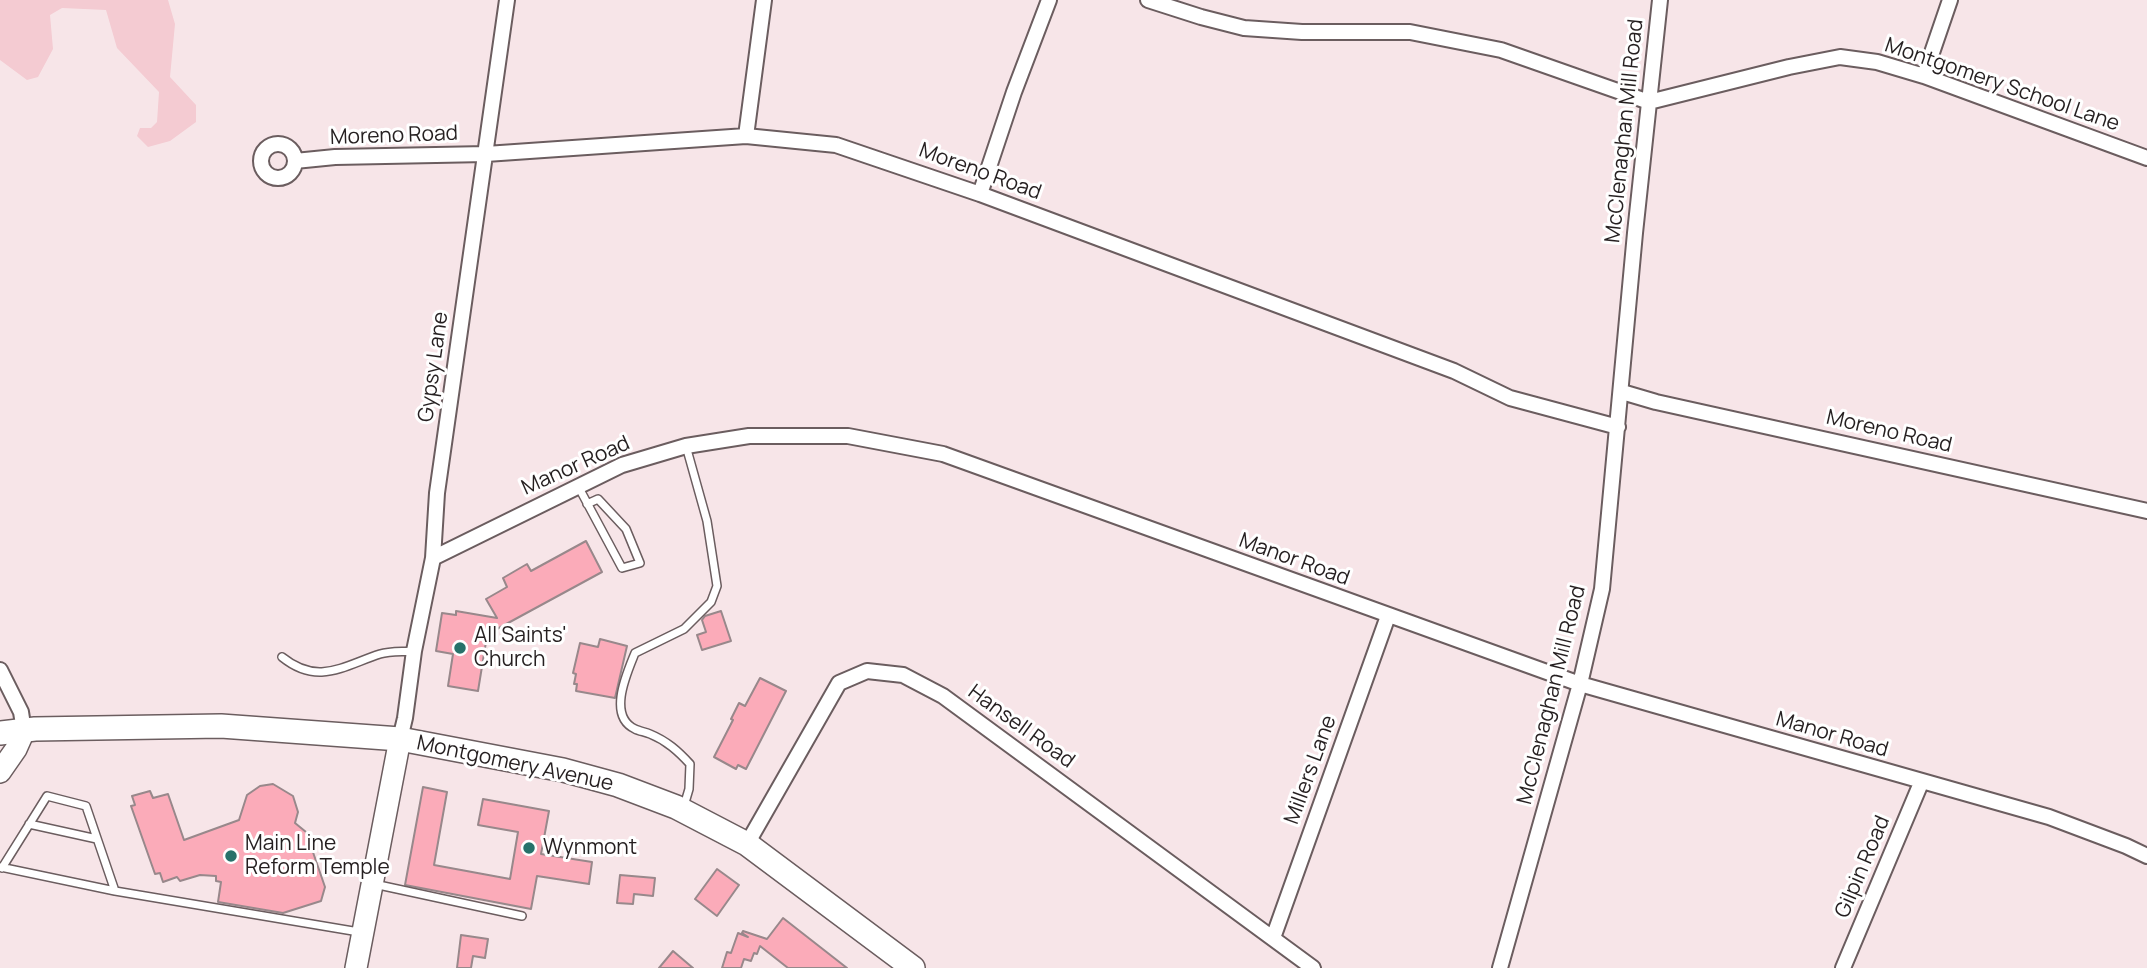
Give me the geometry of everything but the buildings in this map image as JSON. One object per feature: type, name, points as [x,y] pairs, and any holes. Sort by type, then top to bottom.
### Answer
[{"type":"main road","name":"Montgomery Avenue","points":[[0,733],[221,726],[400,739],[563,770],[618,785],[683,810],[747,844],[913,968]]},
{"type":"street","name":"Gypsy Lane","points":[[400,739],[433,558],[437,493],[507,0]]},
{"type":"street","points":[[746,135],[764,0]]},
{"type":"street","points":[[980,194],[1014,92],[1049,0]]},
{"type":"street","points":[[1148,0],[1201,18],[1244,28],[1302,33],[1410,32],[1501,50],[1649,102]]},
{"type":"street","name":"McClenaghan Mill Road","points":[[1500,968],[1580,684],[1602,589],[1660,0]]},
{"type":"street","points":[[1924,76],[1950,0]]},
{"type":"street","name":"Montgomery School Lane","points":[[1649,102],[1840,57],[1877,62],[1924,76],[2147,158]]},
{"type":"street","name":"Moreno Road","points":[[295,161],[335,157],[486,155],[746,135],[836,145],[980,194],[1454,371],[1510,398],[1618,427]]},
{"type":"street","name":"Moreno Road","points":[[1622,392],[2147,512]]},
{"type":"street","name":"Manor Road","points":[[433,558],[622,465],[686,446],[749,436],[848,436],[943,454],[1388,617],[1580,684],[2049,817],[2147,856]]},
{"type":"street","name":"Millers Lane","points":[[1273,937],[1388,617]]},
{"type":"street","points":[[0,670],[21,712],[24,731],[16,749],[0,772]]},
{"type":"street","name":"Hansell Road","points":[[747,844],[839,683],[867,671],[903,676],[943,696],[1313,968]]},
{"type":"street","points":[[356,968],[400,739]]},
{"type":"street","name":"Gilpin Road","points":[[1843,968],[1922,783]]},
{"type":"lane","points":[[683,810],[689,789],[690,764],[676,749],[653,735],[632,728],[621,713],[623,684],[635,653],[684,629],[711,602],[717,586],[706,522],[686,446]]},
{"type":"lane","points":[[578,486],[587,504],[622,568],[640,563],[626,529],[598,499],[587,504]]},
{"type":"lane","points":[[282,657],[296,668],[326,673],[383,653],[414,651]]},
{"type":"lane","points":[[115,891],[86,806],[47,796],[1,867],[115,891],[363,933]]},
{"type":"lane","points":[[29,824],[97,839]]},
{"type":"lane","points":[[373,884],[522,916]]},
{"type":"shaded area","points":[[0,0],[168,0],[175,24],[170,77],[196,105],[196,122],[170,141],[148,147],[137,136],[140,128],[151,128],[157,122],[159,92],[117,48],[106,10],[62,8],[50,15],[53,49],[38,77],[27,80],[0,60]]},
{"type":"place","name":"All Saints' Church","points":[[460,648]]},
{"type":"place","name":"Wynmont","points":[[529,848]]},
{"type":"place","name":"Main Line Reform Temple","points":[[231,856]]}]
